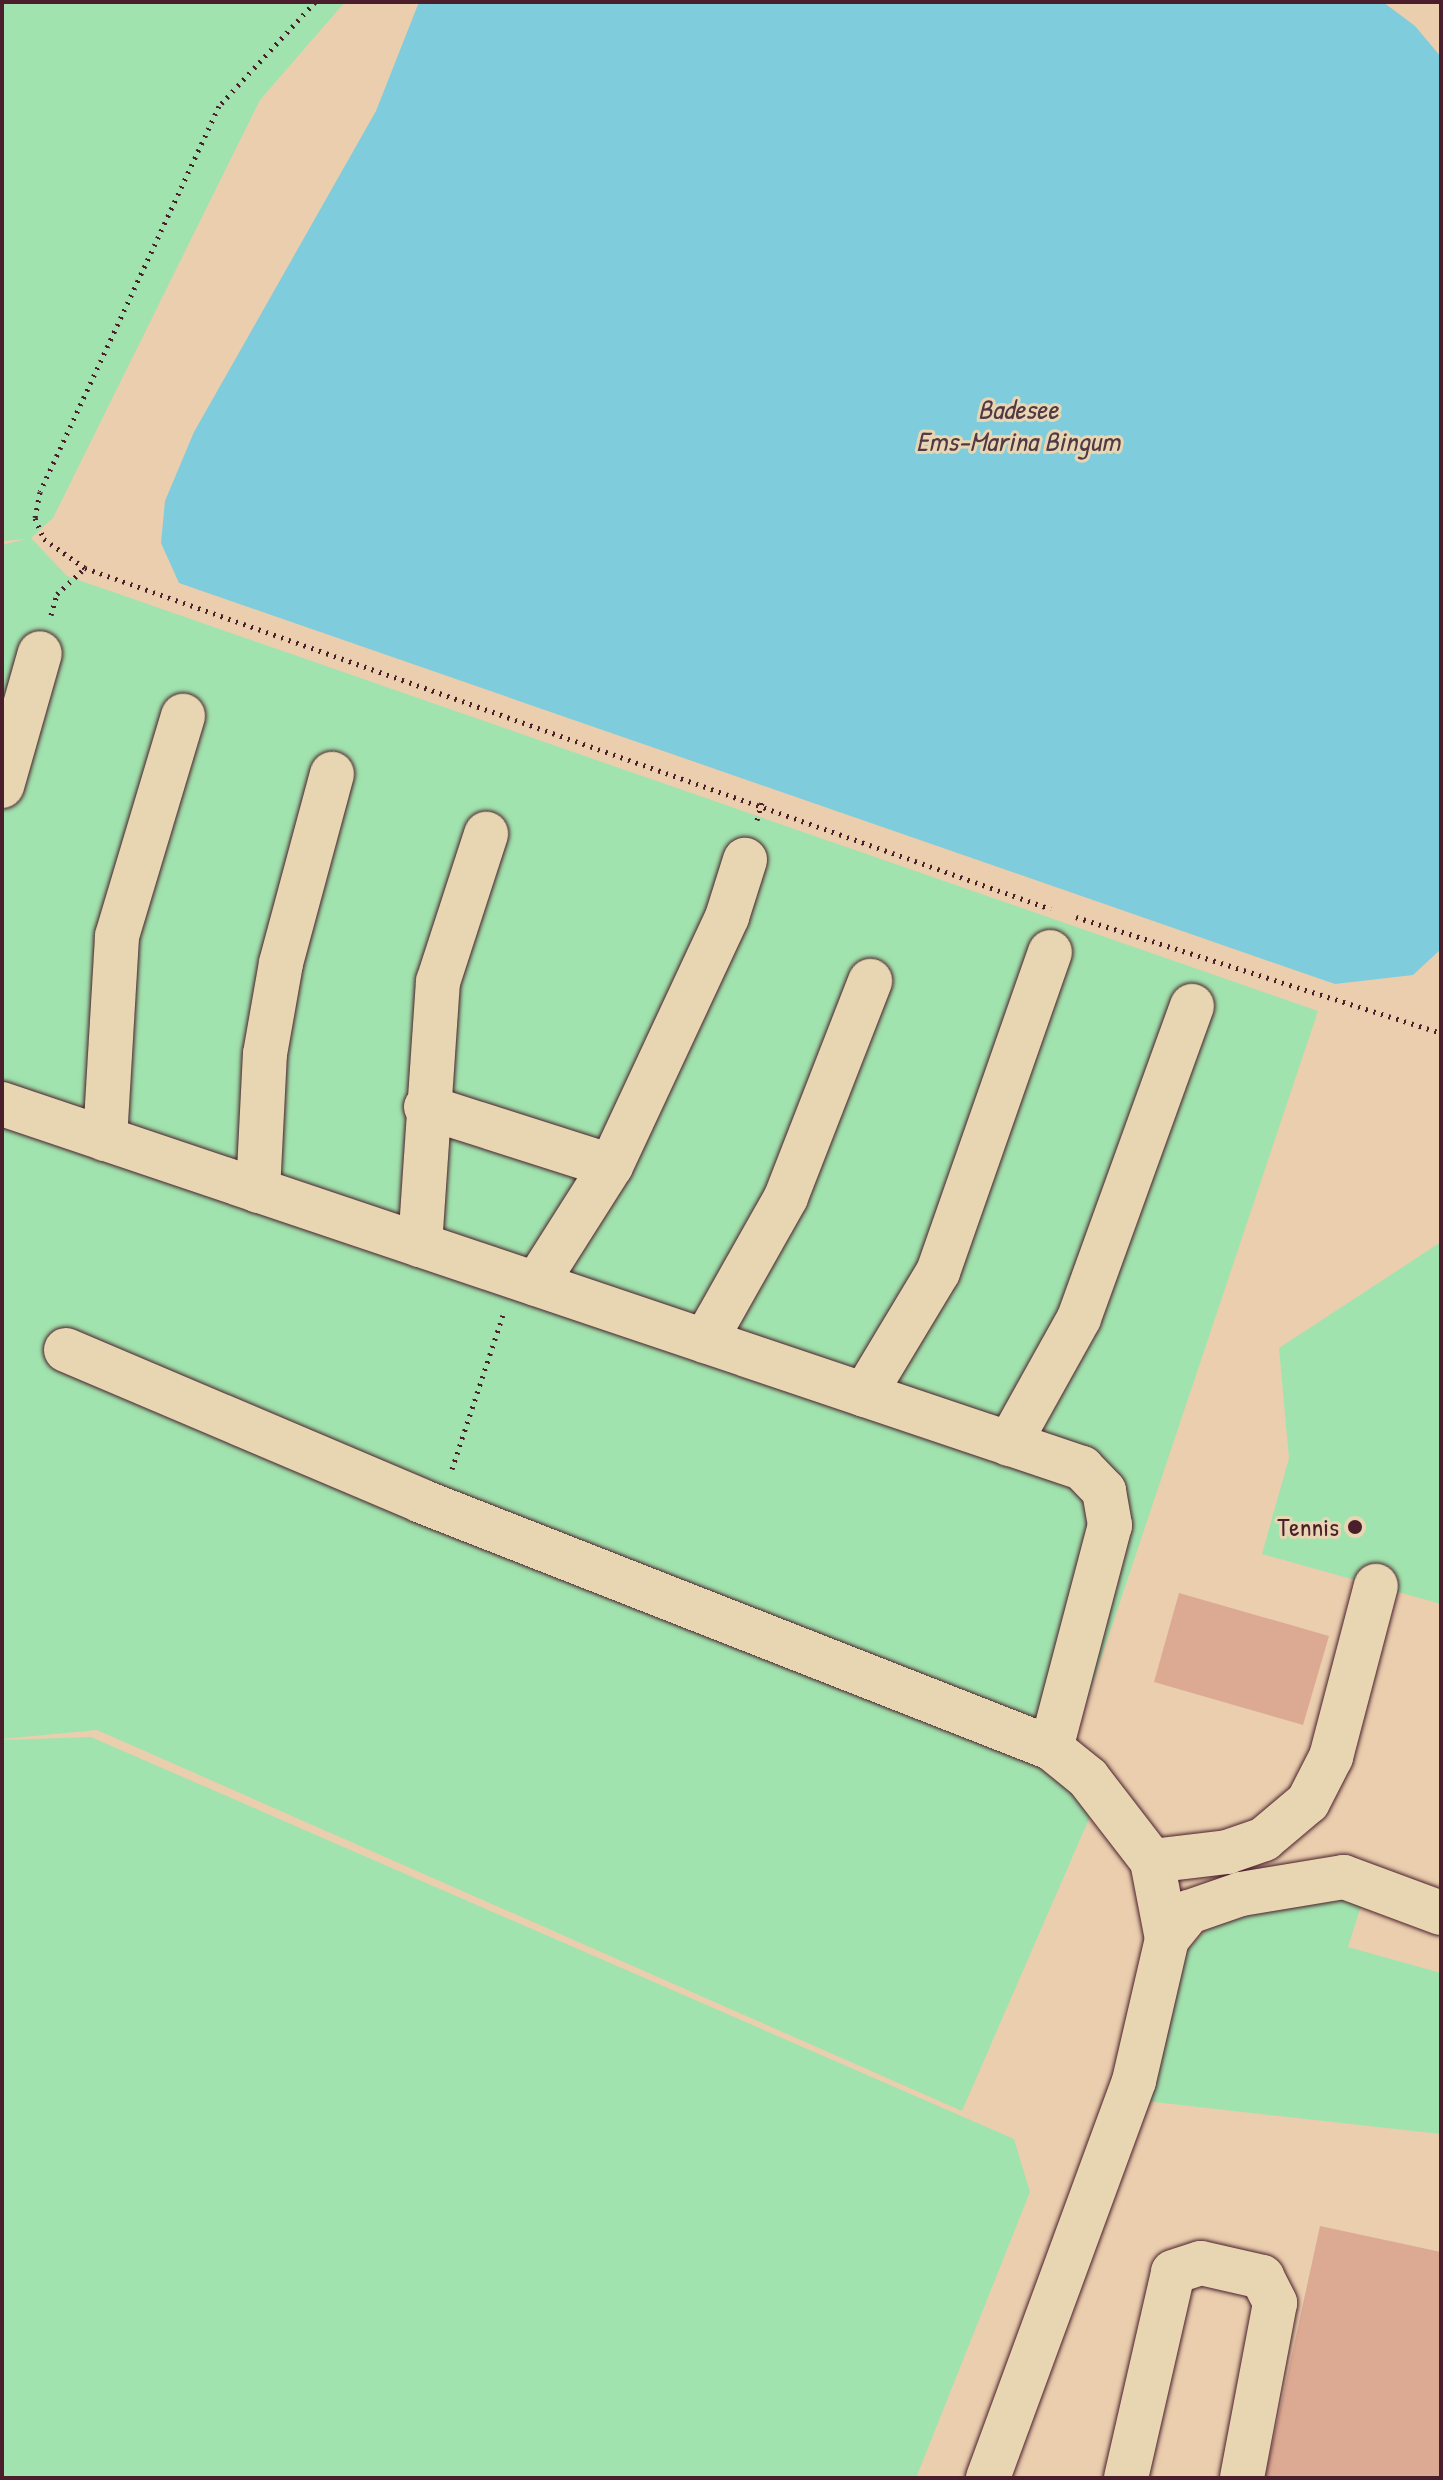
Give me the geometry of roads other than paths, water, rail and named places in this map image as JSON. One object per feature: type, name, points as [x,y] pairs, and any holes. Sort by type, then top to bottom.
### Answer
[{"type":"lane","points":[[2,786],[40,653]]},
{"type":"lane","points":[[105,1139],[117,936],[183,716]]},
{"type":"lane","points":[[258,1191],[265,1054],[281,963],[332,774]]},
{"type":"lane","points":[[420,1245],[426,1107],[438,982],[486,834]]},
{"type":"lane","points":[[536,1284],[611,1166],[727,917],[745,860]]},
{"type":"lane","points":[[864,1395],[938,1272],[1050,952]]},
{"type":"lane","points":[[705,1341],[786,1197],[870,981]]},
{"type":"lane","points":[[1009,1444],[1079,1318],[1192,1006]]},
{"type":"lane","points":[[2,1104],[1082,1468],[1104,1491],[1110,1525],[1051,1748]]},
{"type":"lane","points":[[426,1107],[611,1166]]},
{"type":"lane","points":[[66,1350],[440,1508],[1051,1748],[1088,1778],[1152,1861],[1167,1939],[1134,2081],[988,2478]]},
{"type":"lane","points":[[1152,1861],[1227,1852],[1264,1839],[1308,1802],[1331,1757],[1376,1586]]},
{"type":"lane","points":[[1167,1939],[1189,1912],[1241,1894],[1344,1877],[1441,1913]]},
{"type":"lane","points":[[1126,2478],[1173,2272],[1201,2263],[1262,2277],[1275,2303],[1242,2478]]},
{"type":"water","name":"Badesee Ems-Marina Bingum","points":[[419,2],[1383,2],[1415,26],[1441,57],[1441,949],[1413,975],[1335,984],[179,583],[161,543],[165,501],[194,432],[376,111]]},
{"type":"place","name":"Tennis","points":[[1355,1527]]}]
